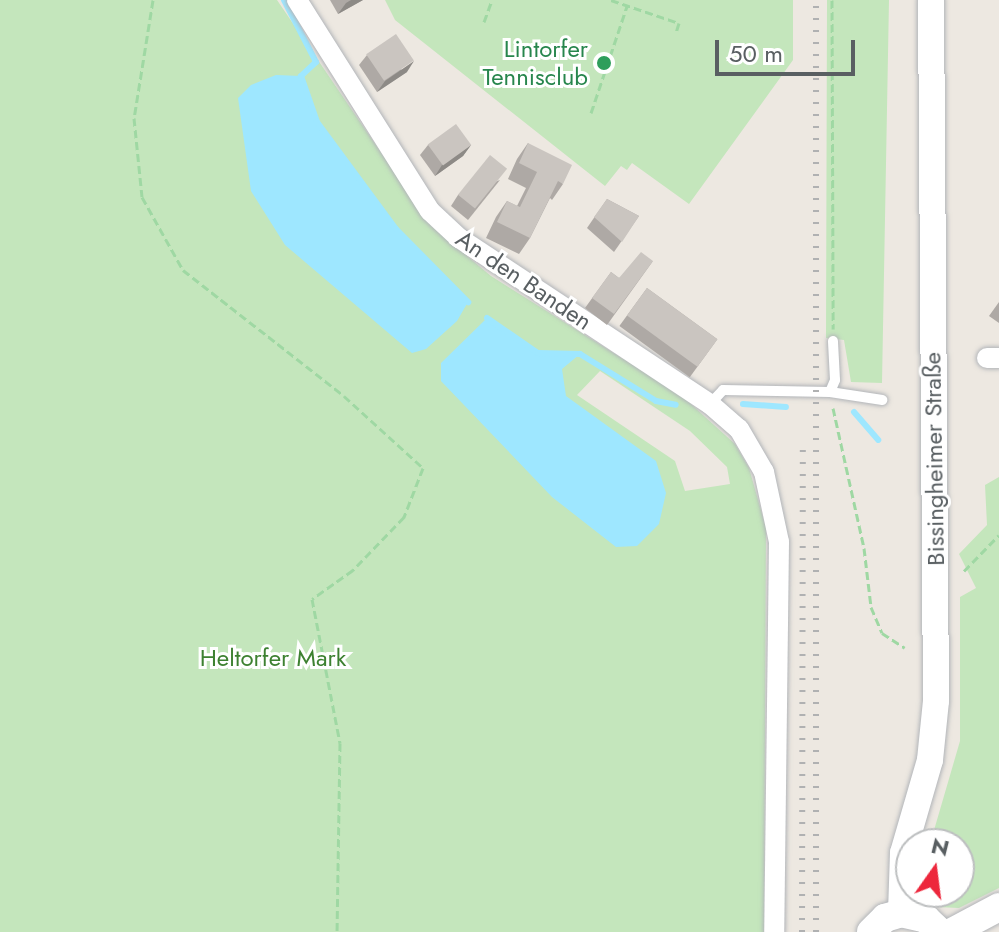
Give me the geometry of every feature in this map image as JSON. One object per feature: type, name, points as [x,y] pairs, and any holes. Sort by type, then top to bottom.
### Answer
[{"type":"main road","points":[[952,932],[999,907]]},
{"type":"main road","points":[[871,932],[885,918],[901,913],[926,919],[940,932]]},
{"type":"street","name":"An den Banden","points":[[297,0],[430,211],[459,238],[710,404],[739,429],[764,472],[779,542],[774,932]]},
{"type":"street","name":"Bissingheimer Straße","points":[[901,913],[903,853],[930,760],[936,701],[931,0]]},
{"type":"lane","points":[[830,392],[835,380],[833,341]]},
{"type":"lane","points":[[710,404],[723,390],[830,392],[882,400]]},
{"type":"path","points":[[153,0],[134,118],[142,197],[183,270],[344,396],[423,468],[404,517],[353,570],[312,599],[340,743],[337,932]]},
{"type":"path","points":[[484,22],[492,0]]},
{"type":"path","points":[[611,0],[679,23],[676,33]]},
{"type":"path","points":[[832,0],[833,341]]},
{"type":"path","points":[[591,113],[627,6]]},
{"type":"path","points":[[830,392],[864,548],[871,607],[882,633],[905,648]]},
{"type":"path","points":[[964,571],[999,535]]},
{"type":"green space","name":"Heltorfer Mark","points":[[0,0],[277,0],[431,226],[491,276],[682,396],[735,444],[749,468],[766,528],[764,932],[0,932]],"holes":[[[600,371],[690,431],[727,467],[730,484],[685,491],[675,461],[577,395]]]},
{"type":"green space","name":"Lintorfer Tennisclub","points":[[385,0],[793,0],[793,60],[689,204],[632,163],[627,170],[621,166],[605,186],[395,20]]},
{"type":"green space","points":[[827,0],[889,0],[882,383],[851,382],[844,340],[826,338]]},
{"type":"green space","points":[[999,477],[999,888],[975,900],[975,828],[935,828],[960,741],[960,597],[976,588],[959,554],[987,525],[985,485]]},
{"type":"water","points":[[276,75],[301,76],[317,122],[396,229],[468,302],[457,321],[426,349],[412,353],[285,245],[251,191],[238,98],[251,85]]},
{"type":"water","points":[[487,318],[538,352],[580,354],[562,369],[566,396],[656,461],[666,493],[659,524],[637,546],[616,547],[552,497],[441,381],[441,363]]},
{"type":"building","points":[[396,34],[414,61],[384,81],[366,54]]},
{"type":"building","points":[[456,124],[471,145],[443,166],[428,145]]},
{"type":"building","points":[[528,143],[572,165],[563,184],[558,181],[530,238],[497,222],[507,201],[520,207],[537,172],[519,163]]},
{"type":"building","points":[[490,155],[507,169],[475,208],[458,195]]},
{"type":"building","points":[[607,199],[639,216],[622,242],[594,217]]},
{"type":"building","points":[[641,252],[653,261],[614,314],[592,298],[611,272],[619,278]]},
{"type":"building","points":[[647,288],[717,339],[697,367],[627,316]]},
{"type":"waterway","points":[[284,0],[316,62],[301,76],[317,122],[396,229],[468,302]]},
{"type":"waterway","points":[[487,318],[538,353],[580,354],[656,401],[676,405]]},
{"type":"waterway","points":[[743,404],[786,407]]},
{"type":"waterway","points":[[854,412],[878,440]]},
{"type":"railway","points":[[816,0],[816,932]]},
{"type":"railway","points":[[802,932],[803,440]]},
{"type":"place","name":"Lintorfer Tennisclub","points":[[604,63]]}]
